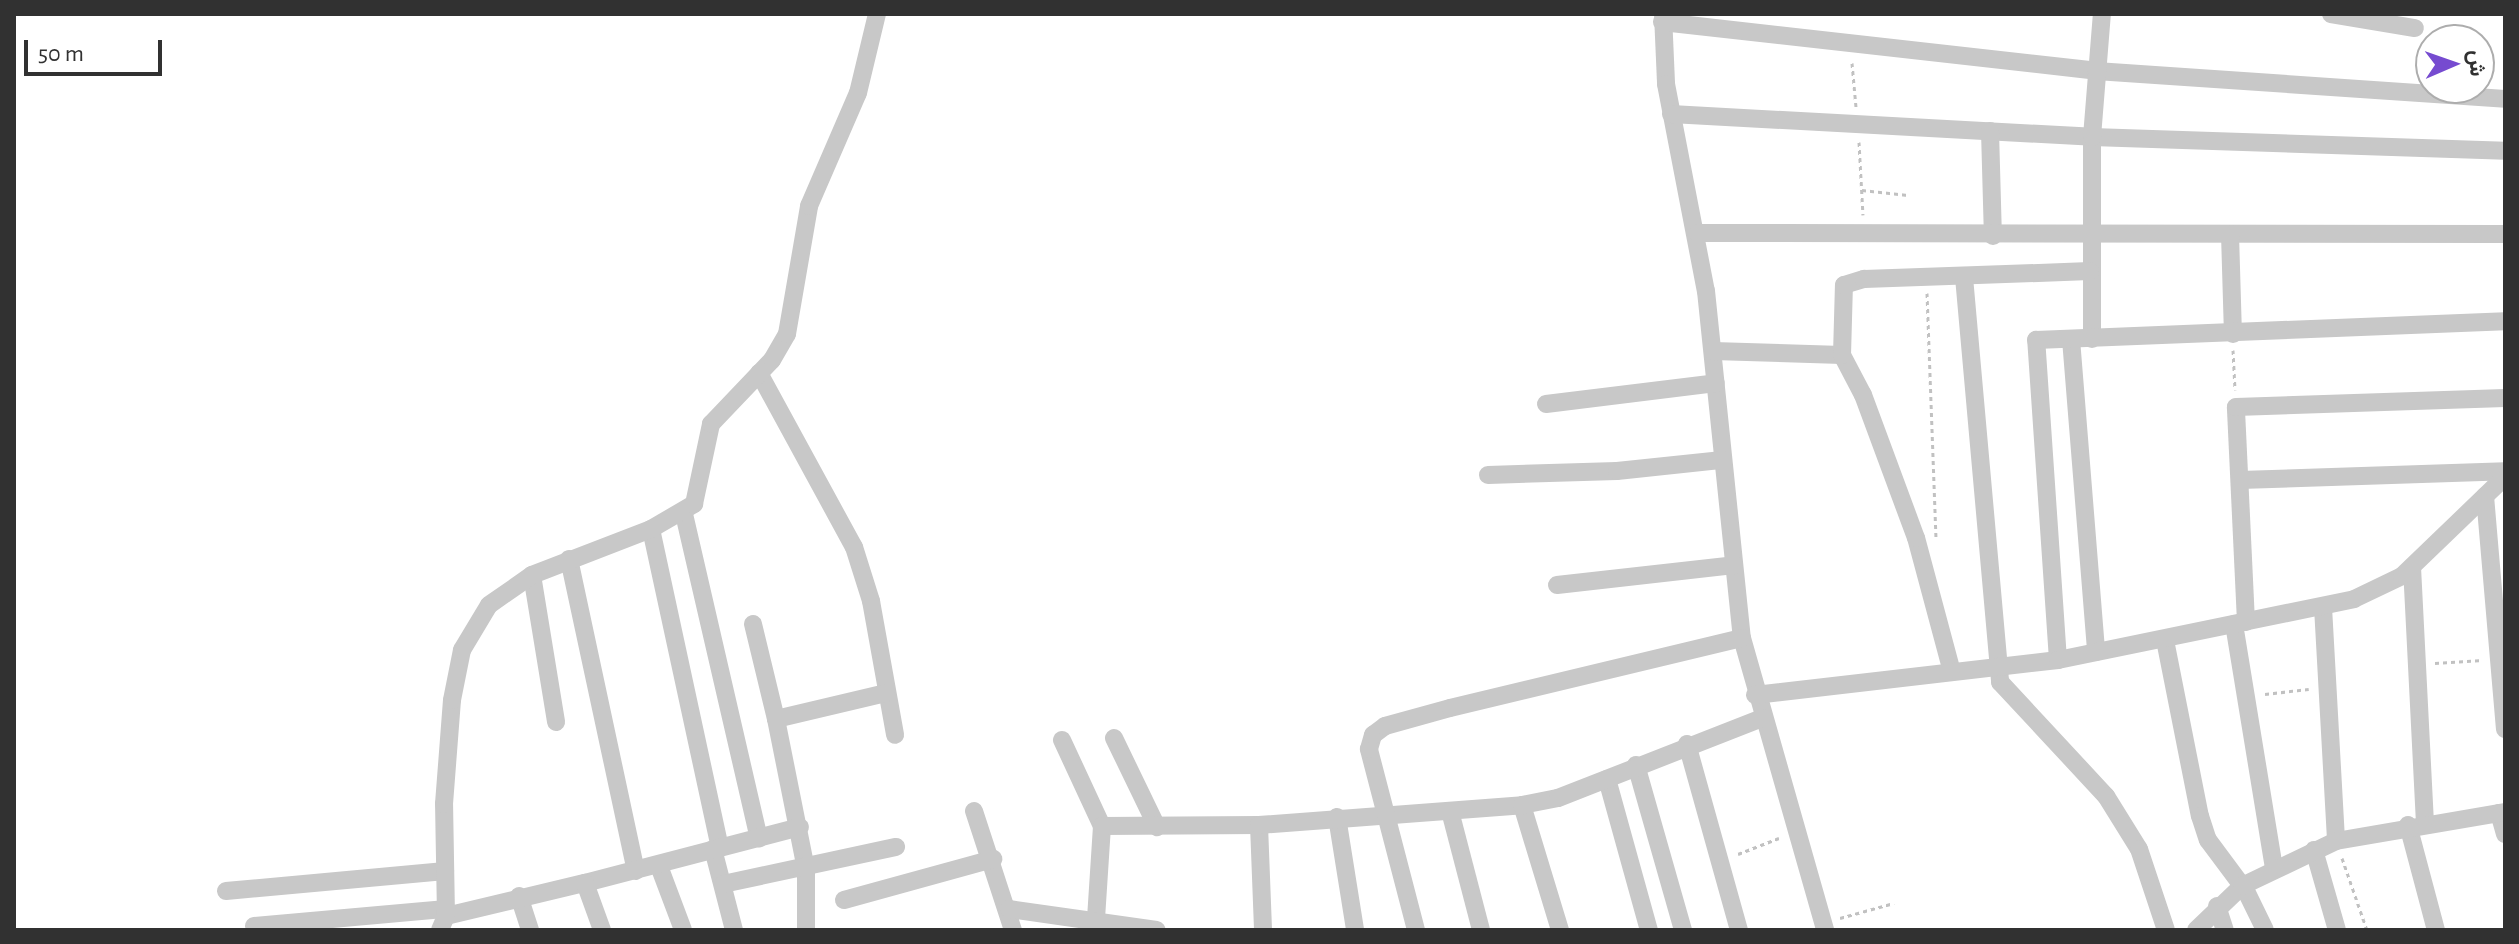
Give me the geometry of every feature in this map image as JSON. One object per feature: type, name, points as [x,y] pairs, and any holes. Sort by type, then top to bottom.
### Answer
[{"type":"street","points":[[450,920],[445,871],[445,789],[462,650],[489,605],[532,575],[684,514],[700,486],[711,424],[759,373],[787,334],[809,206],[858,93],[877,14]]},
{"type":"street","points":[[2092,339],[2092,137],[2102,14]]},
{"type":"street","points":[[2331,14],[2415,28]]},
{"type":"street","points":[[1824,926],[1794,832],[1742,638],[1698,233],[1671,114],[1662,18],[1850,44],[2096,71],[2505,99]]},
{"type":"street","points":[[1671,114],[2092,137],[2505,151]]},
{"type":"street","points":[[1990,131],[1993,236]]},
{"type":"street","points":[[1698,233],[1993,236],[2505,234]]},
{"type":"street","points":[[2230,234],[2233,334]]},
{"type":"street","points":[[1952,672],[1926,569],[1863,395],[1842,355],[1846,282],[2090,271]]},
{"type":"street","points":[[1964,277],[1998,666],[2008,695],[2106,796],[2147,868],[2166,930]]},
{"type":"street","points":[[2058,660],[2032,347],[2039,339],[2233,334],[2505,321]]},
{"type":"street","points":[[2071,339],[2096,652]]},
{"type":"street","points":[[1713,351],[1842,355]]},
{"type":"street","points":[[759,373],[854,547],[871,601],[895,735]]},
{"type":"street","points":[[1546,404],[1716,383]]},
{"type":"street","points":[[2274,869],[2245,696],[2240,623],[2240,480],[2236,407],[2505,398]]},
{"type":"street","points":[[1488,475],[1617,471],[1722,460]]},
{"type":"street","points":[[2240,480],[2505,474]]},
{"type":"street","points":[[1755,695],[2058,660],[2323,607],[2376,592],[2412,567],[2505,474]]},
{"type":"street","points":[[2485,496],[2505,729]]},
{"type":"street","points":[[684,514],[759,838]]},
{"type":"street","points":[[651,529],[734,930]]},
{"type":"street","points":[[569,559],[636,871]]},
{"type":"street","points":[[1557,585],[1734,565]]},
{"type":"street","points":[[2412,567],[2419,664],[2417,824],[2436,930]]},
{"type":"street","points":[[532,575],[556,722]]},
{"type":"street","points":[[2323,607],[2336,841]]},
{"type":"street","points":[[753,624],[800,827],[806,869],[806,930]]},
{"type":"street","points":[[1416,930],[1369,749],[1373,735],[1385,726],[1742,638]]},
{"type":"street","points":[[2165,640],[2200,816],[2208,840],[2242,886],[2265,930]]},
{"type":"street","points":[[776,719],[886,693]]},
{"type":"street","points":[[1102,826],[1259,825],[1522,805],[1607,779],[1687,744],[1762,718]]},
{"type":"street","points":[[1114,738],[1157,827]]},
{"type":"street","points":[[1062,740],[1102,826],[1096,920]]},
{"type":"street","points":[[1687,744],[1739,930]]},
{"type":"street","points":[[1636,765],[1683,930]]},
{"type":"street","points":[[1607,779],[1649,930]]},
{"type":"street","points":[[1522,805],[1560,930]]},
{"type":"street","points":[[974,811],[993,859],[1013,930]]},
{"type":"street","points":[[1450,811],[1481,930]]},
{"type":"street","points":[[2196,930],[2217,906],[2242,886],[2336,841],[2417,824],[2502,813],[2505,834]]},
{"type":"street","points":[[1337,817],[1355,930]]},
{"type":"street","points":[[1259,825],[1263,930]]},
{"type":"street","points":[[254,926],[450,920],[519,896],[659,866],[800,827]]},
{"type":"street","points":[[723,884],[806,869],[896,847]]},
{"type":"street","points":[[2314,850],[2337,930]]},
{"type":"street","points":[[844,900],[993,859]]},
{"type":"street","points":[[659,866],[683,930]]},
{"type":"street","points":[[226,891],[445,871]]},
{"type":"street","points":[[585,883],[602,930]]},
{"type":"street","points":[[519,896],[530,930]]},
{"type":"street","points":[[2217,906],[2225,930]]},
{"type":"street","points":[[1009,909],[1157,930]]},
{"type":"path","points":[[1850,44],[1862,190],[1908,195]]},
{"type":"path","points":[[1926,277],[1937,525],[1926,569]]},
{"type":"path","points":[[2233,334],[2236,407]]},
{"type":"path","points":[[2419,664],[2499,659]]},
{"type":"path","points":[[2245,696],[2327,687]]},
{"type":"path","points":[[1720,862],[1794,832]]},
{"type":"path","points":[[2336,841],[2367,930]]},
{"type":"path","points":[[1824,926],[1894,903]]}]
